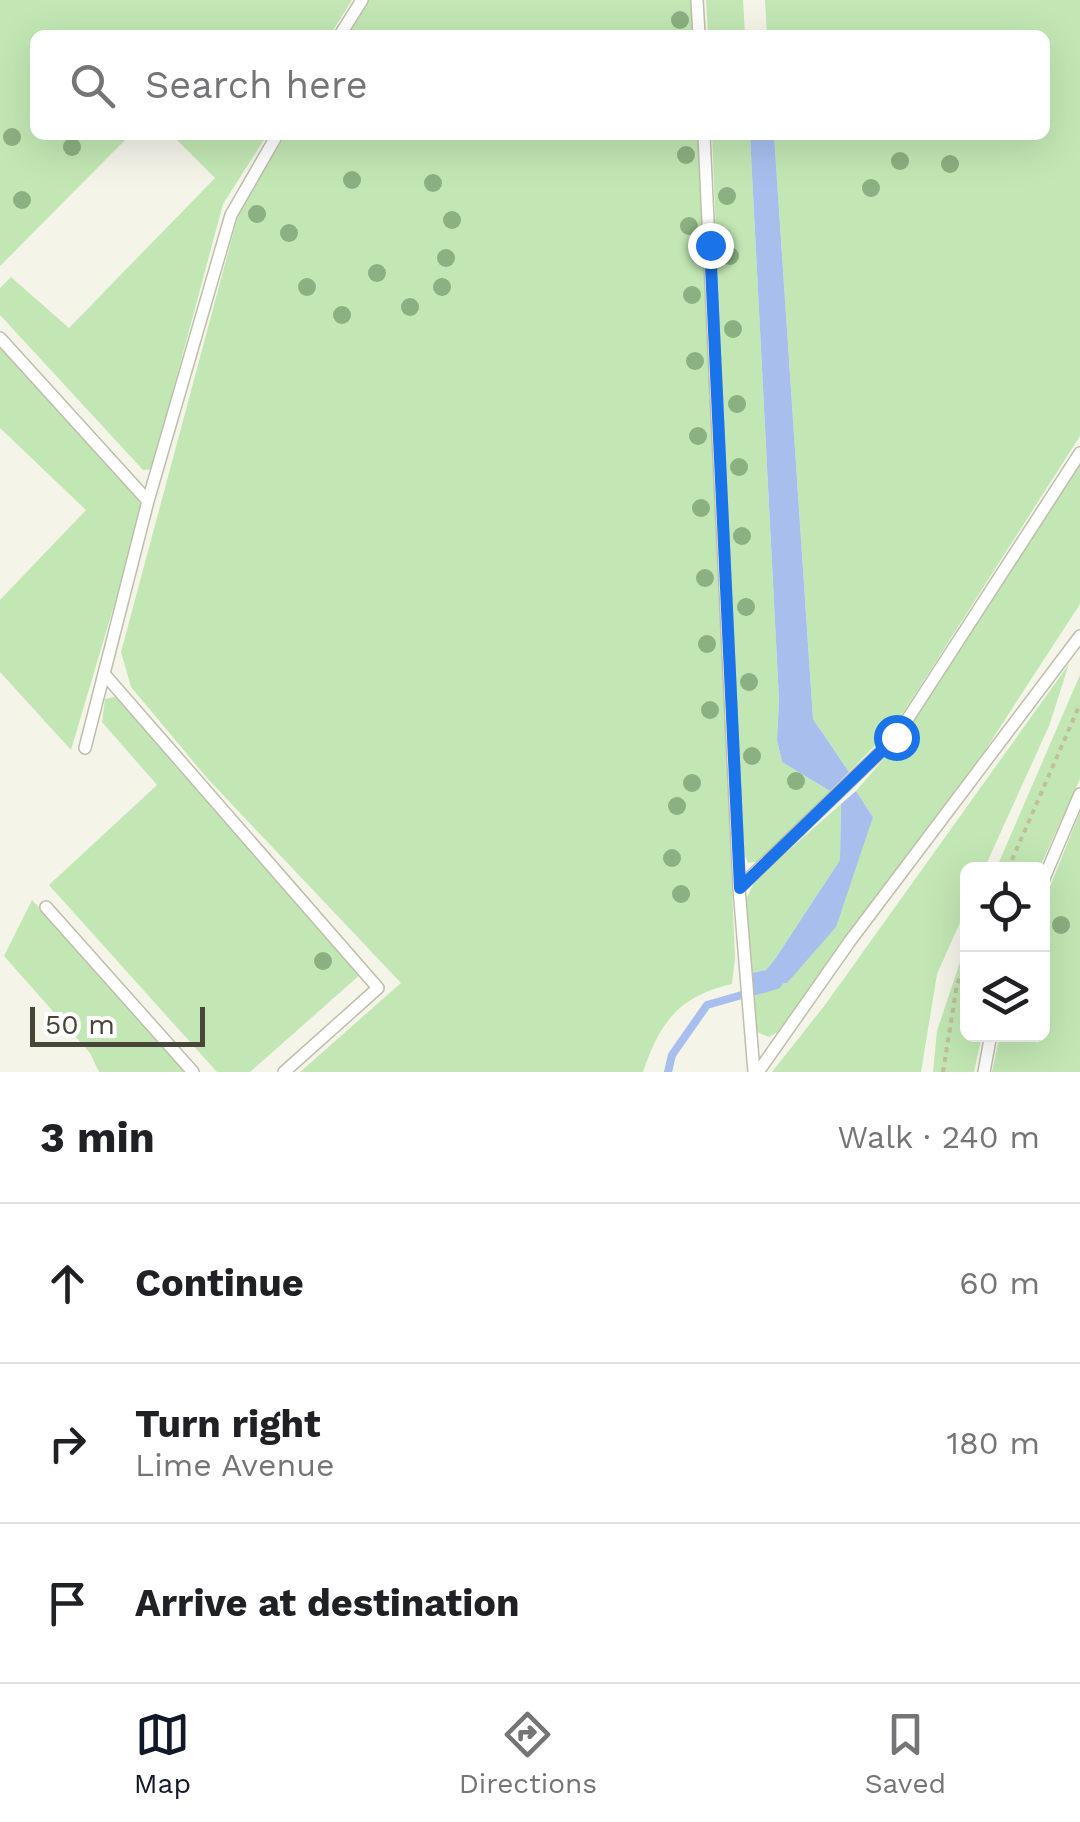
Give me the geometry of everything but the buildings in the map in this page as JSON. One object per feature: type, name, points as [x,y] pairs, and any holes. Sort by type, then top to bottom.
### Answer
[{"type":"lane","points":[[343,30],[362,0]]},
{"type":"lane","points":[[698,0],[699,30]]},
{"type":"lane","points":[[85,748],[148,501],[231,215],[274,140]]},
{"type":"lane","points":[[704,140],[740,888],[756,1072]]},
{"type":"lane","points":[[0,338],[148,501]]},
{"type":"lane","points":[[740,888],[896,737],[938,678],[1080,453]]},
{"type":"lane","points":[[756,1072],[1080,636]]},
{"type":"lane","points":[[106,676],[378,988],[284,1072]]},
{"type":"lane","points":[[1050,864],[1080,794]]},
{"type":"lane","points":[[46,907],[193,1072]]},
{"type":"lane","points":[[984,1072],[990,1042]]},
{"type":"path","points":[[1011,862],[1080,704]]},
{"type":"path","points":[[942,1072],[960,977]]},
{"type":"green space","points":[[0,0],[352,0],[333,30],[30,30],[30,140],[125,140],[0,266]]},
{"type":"green space","points":[[369,0],[694,0],[695,30],[350,30]]},
{"type":"green space","points":[[706,0],[743,0],[745,30],[708,30]]},
{"type":"green space","points":[[765,0],[1080,0],[1080,436],[896,724],[849,772],[813,719],[774,140],[1050,140],[1050,30],[767,30]]},
{"type":"green space","points":[[177,140],[264,140],[223,204],[152,469],[143,470],[0,315],[0,288],[11,277],[69,328],[215,178]]},
{"type":"green space","points":[[283,140],[700,140],[735,958],[732,984],[698,996],[674,1014],[657,1039],[643,1072],[300,1072],[401,983],[207,778],[131,687],[121,652],[243,197]]},
{"type":"green space","points":[[712,140],[750,140],[779,700],[777,740],[782,762],[830,791],[759,861],[748,863],[741,847]]},
{"type":"green space","points":[[0,334],[137,489],[142,511],[71,750],[0,672],[0,600],[86,510],[0,428]]},
{"type":"green space","points":[[1080,464],[1080,604],[982,755],[778,1032],[769,1037],[757,1032],[752,989],[787,983],[873,817],[856,791],[903,737]]},
{"type":"green space","points":[[1069,664],[1049,726],[987,862],[960,862],[960,923],[937,974],[921,1072],[772,1072],[825,1005]]},
{"type":"green space","points":[[1080,675],[1080,779],[1042,862],[999,862]]},
{"type":"green space","points":[[114,697],[362,973],[250,1072],[217,1072],[49,885],[157,785],[102,722],[105,699]]},
{"type":"green space","points":[[841,804],[840,860],[775,959],[766,970],[751,973],[745,901],[756,879]]},
{"type":"green space","points":[[1080,812],[1080,1072],[992,1072],[998,1042],[1050,1042],[1050,887]]},
{"type":"green space","points":[[32,900],[190,1072],[99,1072],[90,1053],[4,956]]},
{"type":"green space","points":[[960,962],[960,1042],[980,1042],[974,1072],[933,1072],[937,1031]]},
{"type":"water","points":[[750,140],[774,140],[813,719],[849,772],[830,791],[782,762],[777,740],[779,700]]},
{"type":"water","points":[[856,791],[873,817],[836,927],[787,983],[752,989],[751,973],[766,970],[775,959],[840,860],[841,804]]},
{"type":"waterway","points":[[668,1072],[672,1055],[707,1005],[777,985],[781,979]]},
{"type":"route","points":[[710,245],[740,888],[896,737]]}]
